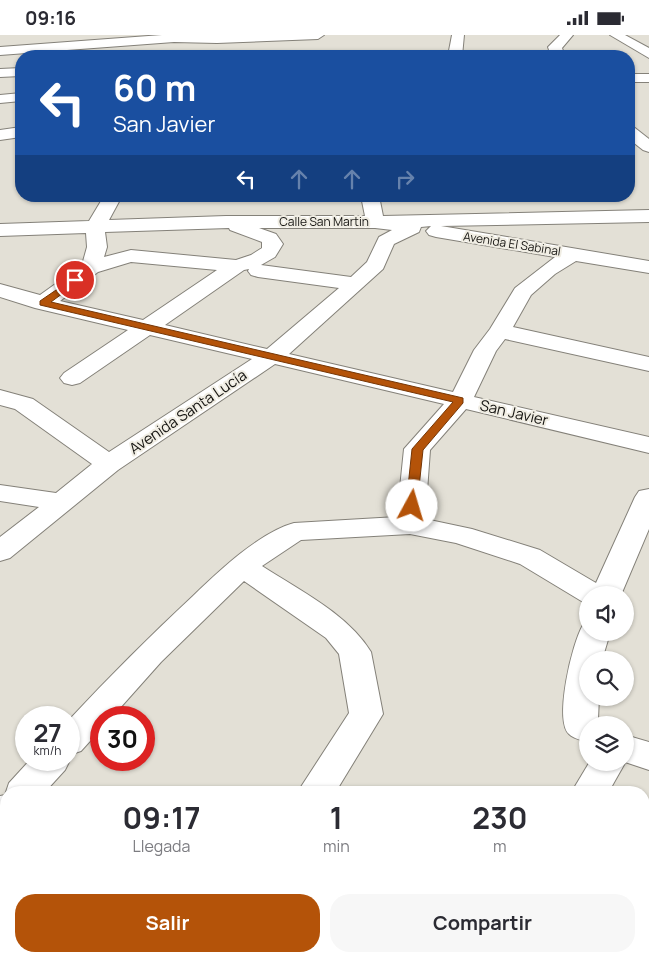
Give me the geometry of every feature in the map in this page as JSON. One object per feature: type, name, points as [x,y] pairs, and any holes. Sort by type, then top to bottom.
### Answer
[{"type":"street","points":[[295,49],[303,35]]},
{"type":"street","points":[[34,50],[137,38],[215,41],[318,35]]},
{"type":"street","points":[[456,50],[458,35]]},
{"type":"street","points":[[556,50],[555,47],[567,35]]},
{"type":"street","points":[[616,35],[649,54]]},
{"type":"street","points":[[0,51],[15,51]]},
{"type":"street","points":[[0,73],[15,72]]},
{"type":"street","points":[[635,78],[649,78]]},
{"type":"street","points":[[0,99],[15,98]]},
{"type":"street","points":[[0,135],[15,133]]},
{"type":"street","points":[[635,136],[649,147]]},
{"type":"street","points":[[91,268],[97,247],[95,228],[110,202]]},
{"type":"street","points":[[371,202],[376,222]]},
{"type":"street","name":"Calle San Martin","points":[[0,230],[95,228],[226,221],[376,222],[460,218],[649,216]]},
{"type":"street","points":[[445,233],[460,218]]},
{"type":"street","points":[[219,278],[244,275],[262,263],[271,251],[273,244],[269,239],[226,221]]},
{"type":"street","name":"Avenida El Sabinal","points":[[376,222],[649,267]]},
{"type":"street","name":"Avenida Santa Lucía","points":[[0,552],[109,464],[272,357],[376,265],[386,241],[412,228]]},
{"type":"street","points":[[410,525],[417,449],[460,401],[485,350],[500,331],[522,292],[548,270],[573,254]]},
{"type":"street","points":[[44,303],[91,268],[122,257],[131,256],[237,266],[262,263],[356,283]]},
{"type":"street","points":[[72,379],[145,327],[237,266]]},
{"type":"street","name":"San Javier","points":[[0,290],[44,303],[649,445]]},
{"type":"street","points":[[500,331],[649,364]]},
{"type":"street","points":[[0,397],[24,404],[109,464]]},
{"type":"street","points":[[0,493],[62,502]]},
{"type":"street","points":[[610,586],[649,497]]},
{"type":"street","points":[[80,730],[150,654],[242,566],[294,532],[410,525],[462,535],[530,557],[579,586]]},
{"type":"street","points":[[242,566],[337,630],[355,652],[366,714],[320,786]]},
{"type":"street","points":[[584,716],[583,671],[592,641]]},
{"type":"street","points":[[634,751],[649,756]]},
{"type":"street","points":[[28,786],[42,771]]},
{"type":"street","points":[[593,786],[601,771]]},
{"type":"route","points":[[75,280],[44,303],[460,401],[417,449],[412,506]]}]
